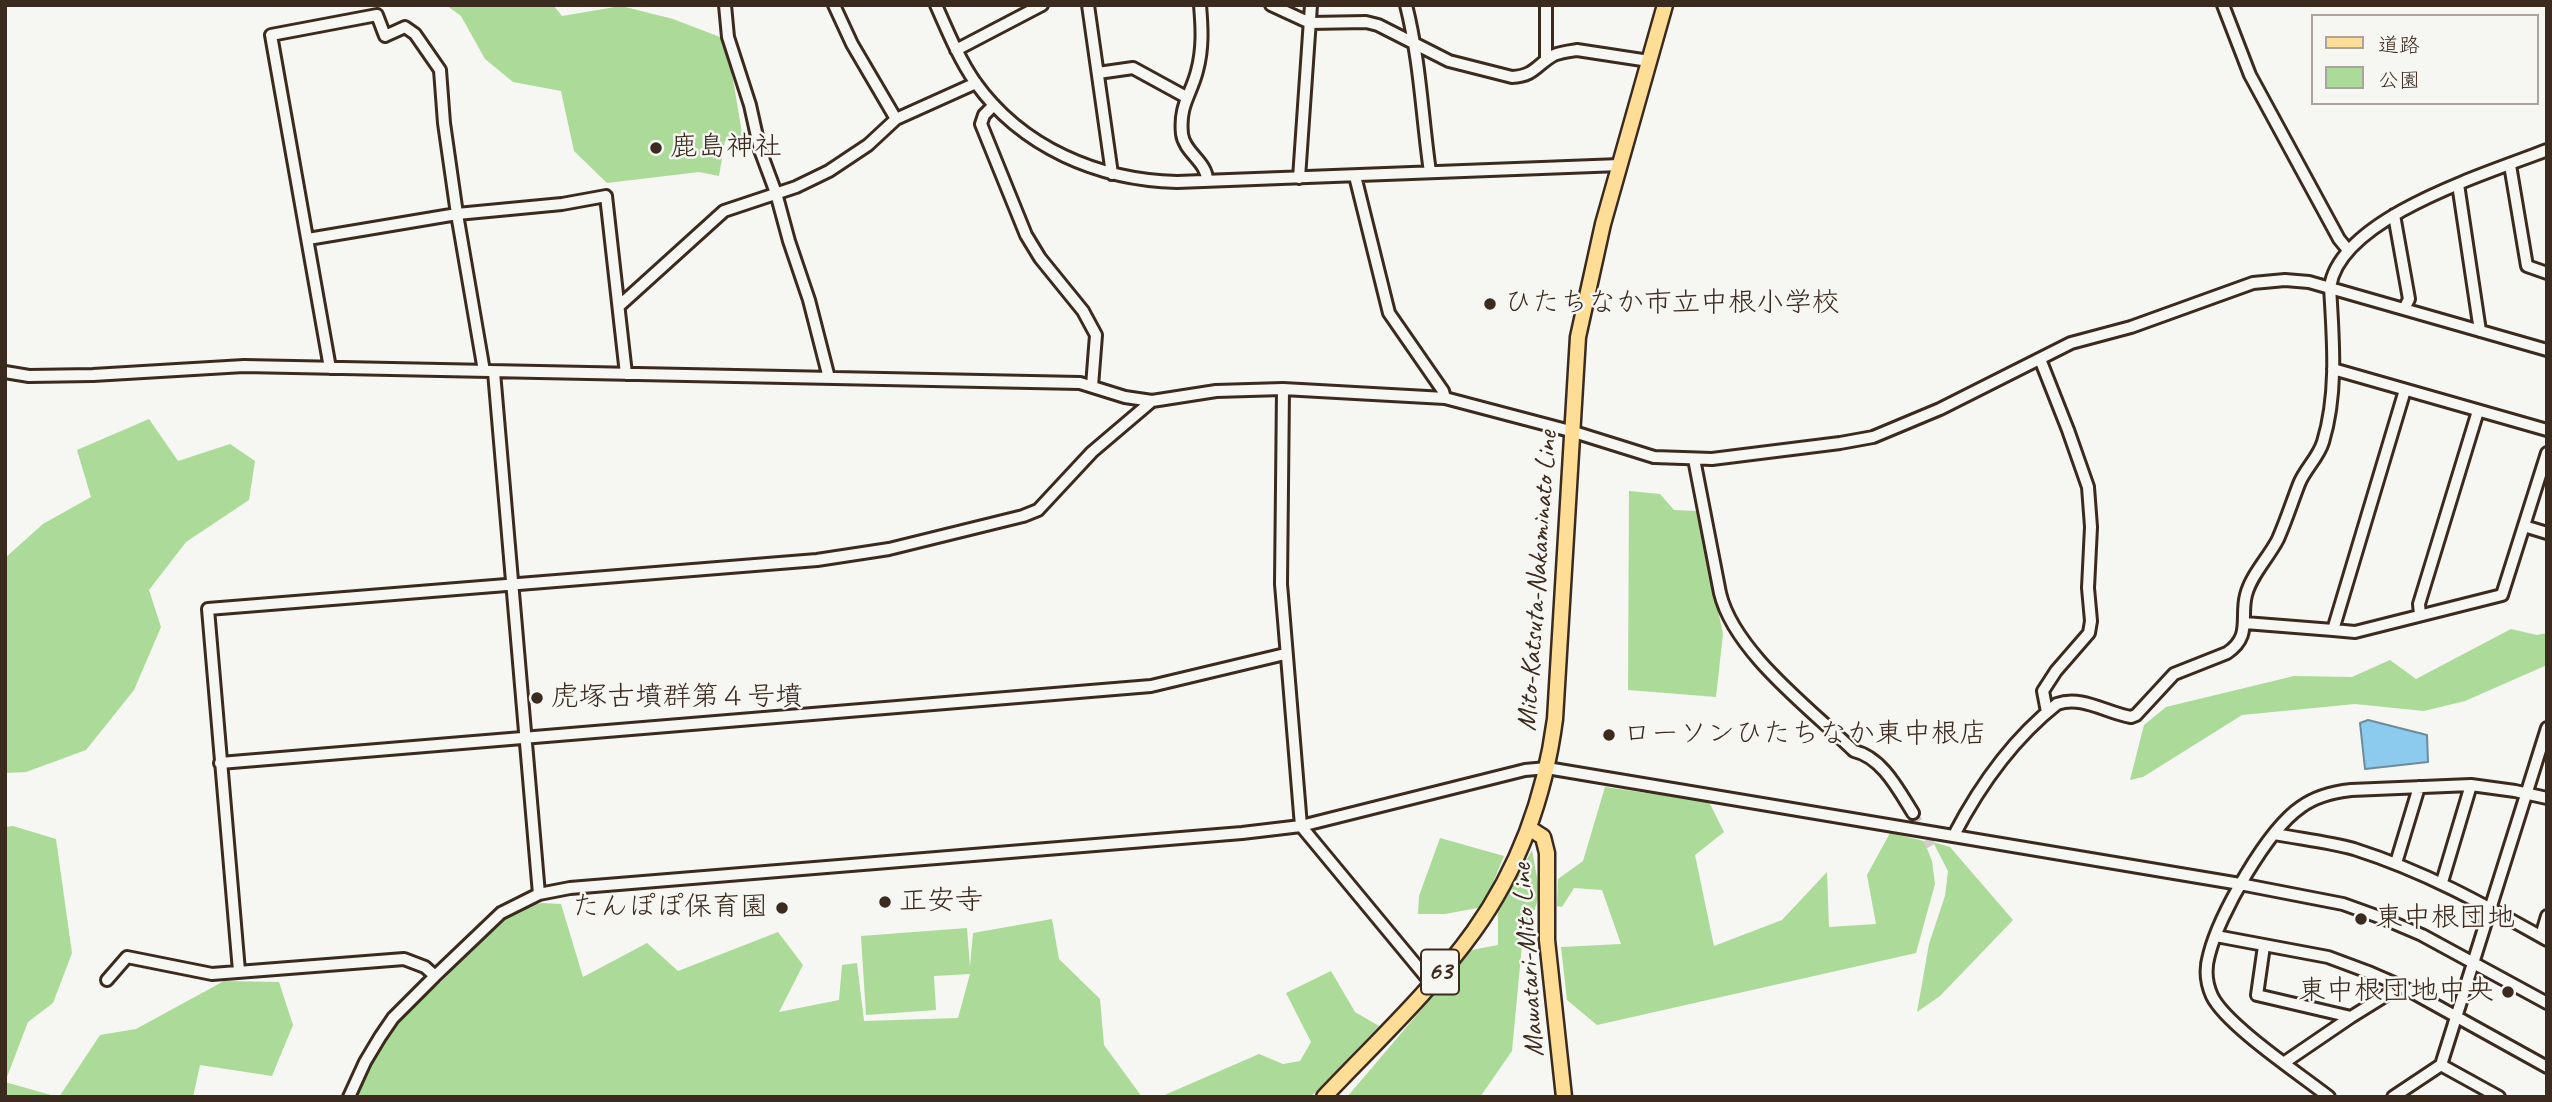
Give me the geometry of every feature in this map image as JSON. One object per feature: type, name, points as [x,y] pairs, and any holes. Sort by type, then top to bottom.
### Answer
[{"type":"main road","name":"Mito-Katsuta-Nakaminato Line","points":[[1324,1097],[1431,983],[1479,923],[1516,860],[1529,828],[1547,768],[1558,677],[1578,337],[1591,273],[1665,5]]},
{"type":"main road","name":"Mawatari-Mito Line","points":[[1529,828],[1543,836],[1547,853],[1546,940],[1564,1097]]},
{"type":"street","points":[[725,5],[728,37],[750,105],[760,150],[809,300],[829,378]]},
{"type":"street","points":[[834,5],[852,44],[896,119]]},
{"type":"street","points":[[936,5],[956,50],[976,83],[994,105],[1016,126],[1049,149],[1112,174],[1153,181],[1620,165]]},
{"type":"street","points":[[956,50],[1042,5]]},
{"type":"street","points":[[1088,5],[1112,174]]},
{"type":"street","points":[[1200,5],[1202,40],[1198,69],[1182,106],[1182,136],[1190,151],[1207,171],[1207,180]]},
{"type":"street","points":[[1271,5],[1310,23],[1366,22],[1378,25],[1417,46],[1471,68],[1512,77],[1535,71],[1556,54],[1577,50],[1649,61]]},
{"type":"street","points":[[1299,178],[1311,5]]},
{"type":"street","points":[[1406,5],[1417,46],[1421,110],[1430,172]]},
{"type":"street","points":[[1546,5],[1546,60]]},
{"type":"street","points":[[2223,5],[2250,75],[2339,239],[2348,250]]},
{"type":"street","points":[[330,368],[271,35],[377,15],[386,36],[405,27],[415,34],[440,70],[444,123],[457,214],[489,372],[513,585],[539,894]]},
{"type":"street","points":[[1098,73],[1133,68],[1186,97]]},
{"type":"street","points":[[619,306],[724,211],[796,187],[829,171],[868,145],[896,119],[976,83]]},
{"type":"street","points":[[994,105],[984,115],[982,124],[1026,235],[1083,311],[1096,335],[1092,386]]},
{"type":"street","points":[[1954,835],[1986,781],[2024,736],[2057,704],[2081,702],[2122,716],[2136,715],[2174,674],[2228,653],[2234,648],[2240,641],[2245,623],[2246,595],[2277,541],[2299,484],[2323,443],[2329,417],[2333,369],[2330,287],[2337,263],[2348,250],[2409,205],[2547,150]]},
{"type":"street","points":[[2510,164],[2527,266],[2547,272]]},
{"type":"street","points":[[1355,176],[1389,313],[1443,391],[1445,398]]},
{"type":"street","points":[[2458,184],[2480,331]]},
{"type":"street","points":[[308,239],[457,214],[562,204],[606,196],[626,374]]},
{"type":"street","points":[[2393,215],[2409,299],[2404,309]]},
{"type":"street","points":[[5,372],[29,376],[244,366],[1080,383],[1125,397],[1152,401],[1216,391],[1283,389],[1445,398],[1574,432],[1654,457],[1712,459],[1873,437],[1940,409],[2071,344],[2131,327],[2253,283],[2297,281],[2330,287],[2547,350]]},
{"type":"street","points":[[2040,359],[2088,486],[2091,527],[2089,633],[2056,671],[2043,691],[2047,712]]},
{"type":"street","points":[[2333,369],[2547,430]]},
{"type":"street","points":[[1283,389],[1280,584],[1301,827],[1431,983]]},
{"type":"street","points":[[2333,630],[2405,390]]},
{"type":"street","points":[[239,971],[208,610],[817,560],[889,548],[1023,516],[1038,510],[1092,452],[1152,401]]},
{"type":"street","points":[[2420,615],[2419,604],[2478,411]]},
{"type":"street","points":[[2245,623],[2355,632],[2502,595],[2547,453]]},
{"type":"street","points":[[1695,459],[1720,593],[1724,611],[1730,621],[1746,646],[1777,679],[1854,751],[1870,758],[1892,780],[1913,813]]},
{"type":"street","points":[[2524,526],[2547,533]]},
{"type":"street","points":[[220,763],[1151,686],[1285,654]]},
{"type":"street","points":[[2393,1097],[2441,1065],[2547,729]]},
{"type":"street","points":[[349,1097],[365,1062],[393,1018],[501,913],[539,894],[570,888],[1301,827],[1515,773],[1547,768],[2240,884],[2354,908],[2422,934],[2547,1003]]},
{"type":"street","points":[[2442,882],[2471,785]]},
{"type":"street","points":[[2329,1097],[2221,1010],[2208,984],[2207,968],[2216,936],[2240,884],[2275,834],[2302,806],[2332,793],[2471,785],[2547,798]]},
{"type":"street","points":[[2396,863],[2419,788]]},
{"type":"street","points":[[2275,834],[2350,848],[2396,863],[2442,882],[2544,938],[2547,916]]},
{"type":"street","points":[[2216,936],[2328,957],[2401,986],[2547,1067]]},
{"type":"street","points":[[2264,946],[2257,995],[2351,1017]]},
{"type":"street","points":[[107,980],[127,957],[212,974],[404,959],[425,967],[435,976]]},
{"type":"street","points":[[2286,1062],[2401,986]]},
{"type":"street","points":[[2441,1065],[2498,1097]]},
{"type":"green space","points":[[446,5],[553,5],[562,16],[621,6],[673,19],[720,37],[728,50],[743,139],[725,141],[719,176],[699,172],[607,183],[574,151],[561,91],[513,82],[485,59],[461,16]]},
{"type":"green space","points":[[149,419],[178,461],[230,444],[255,461],[249,500],[186,542],[149,590],[161,627],[134,690],[86,750],[26,772],[5,773],[5,558],[43,524],[91,497],[77,450]]},
{"type":"green space","points":[[1629,491],[1660,494],[1674,510],[1697,511],[1723,634],[1716,697],[1628,690]]},
{"type":"green space","points":[[2511,629],[2537,635],[2547,633],[2547,665],[2465,701],[2424,711],[2355,704],[2242,715],[2143,777],[2130,780],[2144,725],[2166,707],[2294,676],[2352,677],[2390,660],[2416,679]]},
{"type":"green space","points":[[1605,787],[1709,802],[1724,832],[1695,855],[1714,946],[1782,920],[1827,872],[1829,927],[1876,924],[1867,875],[1890,833],[1924,841],[1932,861],[1935,884],[1916,953],[1597,1025],[1567,1000],[1561,947],[1621,944],[1602,890],[1574,888],[1562,907],[1557,906],[1558,879],[1583,861]]},
{"type":"green space","points":[[13,826],[56,839],[72,953],[53,1003],[28,1022],[5,1082],[5,827]]},
{"type":"green space","points":[[1440,838],[1504,856],[1483,907],[1445,914],[1418,914],[1419,896]]},
{"type":"green space","points":[[1933,842],[1950,847],[2013,920],[1940,996],[1917,1012],[1929,944],[1945,896],[1948,871]]},
{"type":"green space","points":[[1532,850],[1540,894],[1522,945],[1512,1051],[1480,1097],[1347,1097],[1472,950],[1498,945],[1498,911]]},
{"type":"green space","points":[[542,903],[561,904],[583,977],[647,943],[678,971],[778,932],[803,965],[779,1012],[839,1000],[842,965],[857,963],[864,1021],[958,1018],[970,974],[934,976],[936,1010],[866,1015],[861,936],[967,928],[970,967],[973,933],[1052,919],[1059,959],[1100,999],[1104,1045],[1142,1097],[355,1097],[378,1052],[404,1014],[441,982],[499,923],[527,907]]},
{"type":"green space","points":[[1331,971],[1355,1012],[1379,1026],[1315,1093],[1309,1097],[1160,1097],[1259,1054],[1283,1064],[1300,1061],[1311,1042],[1286,993]]},
{"type":"green space","points":[[224,981],[279,982],[293,1025],[272,1076],[200,1065],[193,1097],[59,1097],[100,1035],[136,1029]]},
{"type":"green space","points":[[5,1082],[58,1097],[5,1097]]},
{"type":"water","points":[[2368,720],[2427,735],[2428,762],[2365,769],[2360,723]]},
{"type":"tunnel","points":[[1913,813],[1931,846]]},
{"type":"place","name":"鹿島神社","points":[[656,148]]},
{"type":"place","name":"ひたちなか市立中根小学校","points":[[1490,304]]},
{"type":"place","name":"虎塚古墳群第４号墳","points":[[537,698]]},
{"type":"place","name":"ローソンひたちなか東中根店","points":[[1609,735]]},
{"type":"place","name":"正安寺","points":[[885,902]]},
{"type":"place","name":"たんぽぽ保育園","points":[[782,908]]},
{"type":"place","name":"東中根団地","points":[[2361,919]]},
{"type":"place","name":"東中根団地中央","points":[[2508,992]]}]
